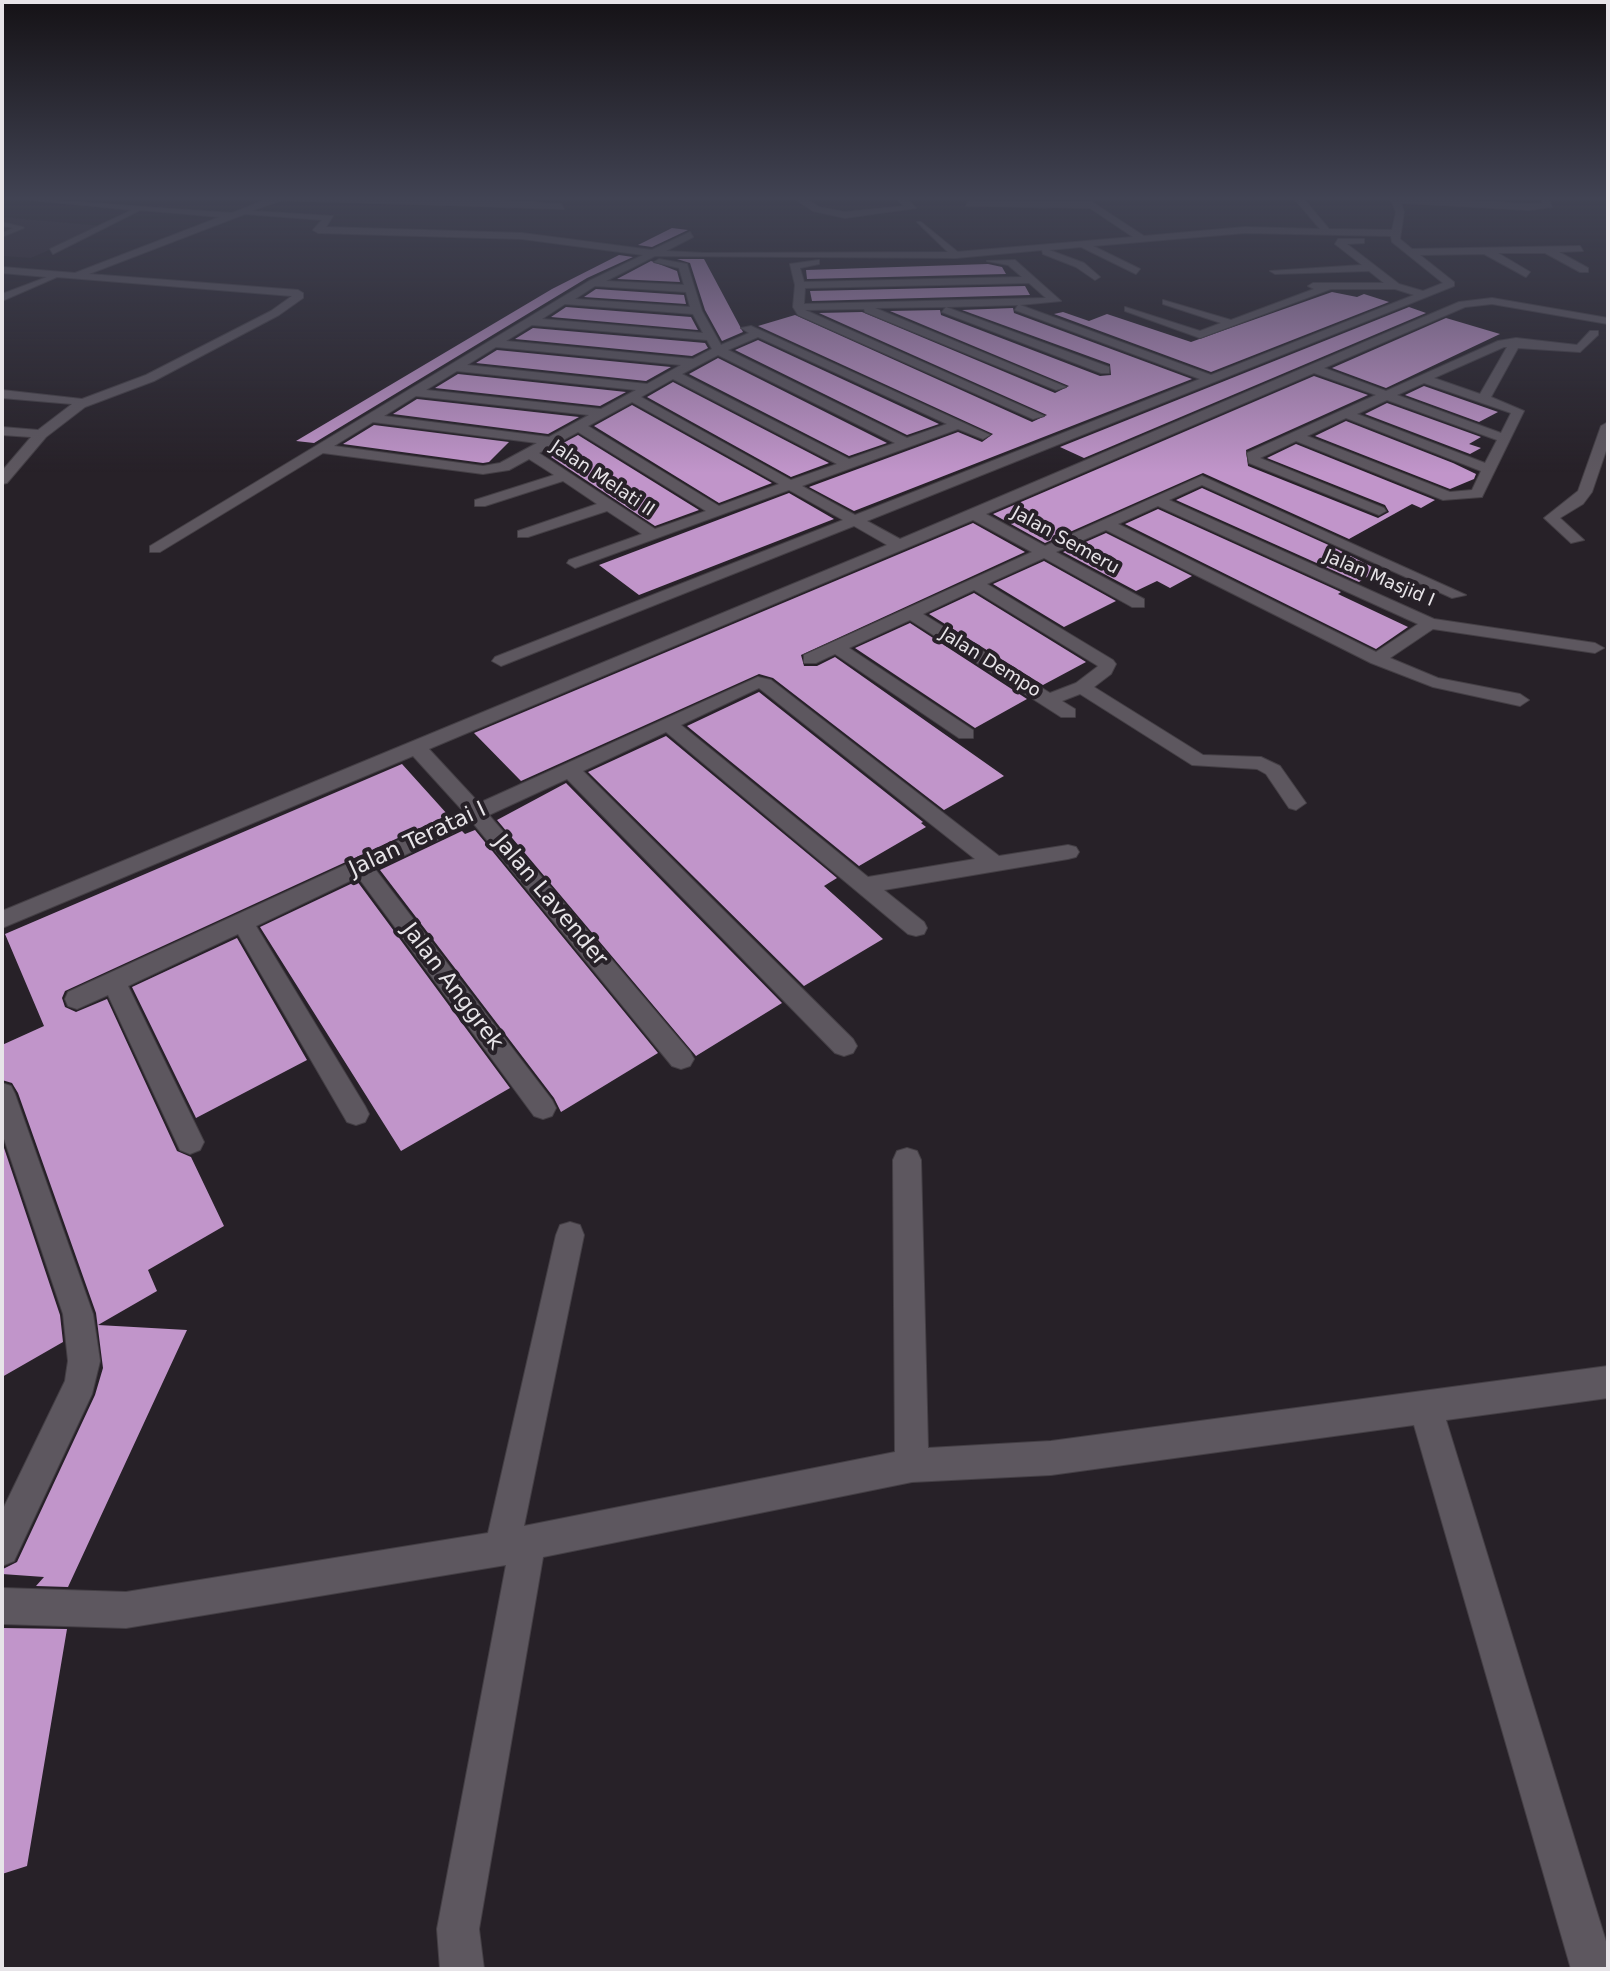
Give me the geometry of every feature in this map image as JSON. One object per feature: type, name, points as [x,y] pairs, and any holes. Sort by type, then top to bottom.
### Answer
[{"type":"street","points":[[2,298],[25,289]]},
{"type":"street","points":[[3,475],[41,434],[81,404],[150,378],[246,329],[299,296],[291,291],[260,289]]},
{"type":"street","points":[[155,549],[583,289]]},
{"type":"street","points":[[691,289],[697,311],[718,350],[906,443]]},
{"type":"street","points":[[798,307],[800,289]]},
{"type":"street","points":[[798,307],[1056,301],[1043,289]]},
{"type":"street","points":[[1129,309],[1195,335],[1234,324],[1324,289]]},
{"type":"street","points":[[1405,289],[1482,308],[1608,321]]},
{"type":"street","points":[[501,661],[861,525],[1208,378],[1437,289]]},
{"type":"street","points":[[1540,309],[1551,295]]},
{"type":"street","points":[[563,301],[697,311]]},
{"type":"street","points":[[2,920],[891,542],[974,514],[1315,369],[1461,302],[1492,301],[1540,309],[1594,333],[1608,335]]},
{"type":"street","points":[[1167,302],[1234,324]]},
{"type":"street","points":[[1009,304],[1208,378]]},
{"type":"street","points":[[932,305],[1105,370]]},
{"type":"street","points":[[858,306],[1071,383]]},
{"type":"street","points":[[798,307],[813,319],[1038,416]]},
{"type":"street","points":[[530,321],[709,337]]},
{"type":"street","points":[[324,449],[483,470],[504,467],[676,376],[753,330],[983,435]]},
{"type":"street","points":[[1379,511],[1251,457],[1502,343],[1516,341],[1580,349],[1594,333]]},
{"type":"street","points":[[1484,398],[1516,341]]},
{"type":"street","points":[[495,343],[696,363]]},
{"type":"street","points":[[1011,404],[1146,355]]},
{"type":"street","points":[[455,367],[653,388]]},
{"type":"street","points":[[1315,369],[1506,439]]},
{"type":"street","points":[[676,376],[848,464]]},
{"type":"street","points":[[1296,436],[1448,497],[1480,492],[1518,411],[1424,379]]},
{"type":"street","points":[[414,392],[604,413]]},
{"type":"street","points":[[2,394],[81,404]]},
{"type":"street","points":[[633,398],[891,542]]},
{"type":"street","points":[[1346,414],[1491,470]]},
{"type":"street","points":[[371,418],[549,441]]},
{"type":"street","points":[[575,563],[959,424]]},
{"type":"street","points":[[578,426],[718,512]]},
{"type":"street","points":[[1576,540],[1551,518],[1591,493],[1604,456],[1608,426]]},
{"type":"street","points":[[2,431],[41,434]]},
{"type":"street","name":"Jalan Melati II","points":[[530,453],[654,535]]},
{"type":"street","points":[[480,503],[565,476]]},
{"type":"street","points":[[810,659],[1047,554],[1199,481],[1207,481],[1458,595]]},
{"type":"street","name":"Jalan Masjid I","points":[[1159,501],[1430,623],[1595,648]]},
{"type":"street","points":[[523,534],[609,505]]},
{"type":"street","name":"Jalan Semeru","points":[[974,514],[1138,603]]},
{"type":"street","points":[[1106,524],[1377,659],[1433,682],[1520,700]]},
{"type":"street","points":[[976,585],[1107,664],[1105,670],[1082,687],[1049,700]]},
{"type":"street","name":"Jalan Dempo","points":[[912,614],[1068,713]]},
{"type":"street","points":[[1377,659],[1430,623]]},
{"type":"street","points":[[836,647],[966,734]]},
{"type":"street","name":"Jalan Teratai I","points":[[77,999],[758,682],[765,684],[997,865]]},
{"type":"street","points":[[1082,687],[1199,761],[1261,763],[1273,770],[1296,803]]},
{"type":"street","points":[[668,724],[916,928]]},
{"type":"street","name":"Jalan Lavender","points":[[415,746],[476,813],[681,1059]]},
{"type":"street","points":[[570,770],[844,1046]]},
{"type":"street","points":[[864,885],[1068,852]]},
{"type":"street","name":"Jalan Anggrek","points":[[362,867],[543,1108]]},
{"type":"street","points":[[242,922],[356,1114]]},
{"type":"street","points":[[114,982],[190,1142]]},
{"type":"street","points":[[2,1094],[78,1314],[84,1361],[81,1383],[48,1445],[2,1549]]},
{"type":"street","points":[[907,1160],[912,1465]]},
{"type":"street","points":[[462,1969],[458,1929],[515,1545],[570,1235]]},
{"type":"street","points":[[2,1606],[39,1610],[126,1610],[515,1545],[912,1465],[1051,1458],[1608,1382]]},
{"type":"street","points":[[1426,1409],[1593,1969]]},
{"type":"building","points":[[552,289],[569,289],[314,443],[296,441]]},
{"type":"building","points":[[596,289],[684,295],[686,304],[584,297]]},
{"type":"building","points":[[698,289],[720,289],[743,332],[722,341],[705,310]]},
{"type":"building","points":[[1027,289],[1030,295],[812,301],[810,291]]},
{"type":"building","points":[[1332,292],[1357,297],[1364,294],[1389,302],[1211,372],[1054,314],[1063,312],[1089,321],[1107,314],[1191,342]]},
{"type":"building","points":[[566,307],[691,317],[698,330],[551,317]]},
{"type":"building","points":[[1409,307],[1426,313],[1084,458],[1060,447]]},
{"type":"building","points":[[1013,308],[1014,313],[1192,379],[854,511],[809,487],[958,432],[982,442],[993,434],[758,326],[795,315],[1032,422],[1047,415],[819,313],[862,312],[1055,393],[1069,386],[890,311],[940,310],[941,315],[1100,376],[1111,375],[1110,364],[962,310]]},
{"type":"building","points":[[1446,318],[1500,334],[1386,388],[1332,368]]},
{"type":"building","points":[[533,328],[705,343],[708,348],[692,356],[515,339]]},
{"type":"building","points":[[758,340],[939,424],[907,435],[735,350]]},
{"type":"building","points":[[497,350],[671,367],[646,381],[476,363]]},
{"type":"building","points":[[718,358],[887,443],[849,456],[689,374]]},
{"type":"building","points":[[458,374],[626,392],[600,406],[435,388]]},
{"type":"building","points":[[1314,376],[1368,395],[1246,450],[1248,466],[1378,518],[1389,512],[1385,505],[1267,458],[1296,444],[1435,500],[1421,508],[1412,504],[1349,539],[1203,473],[1045,543],[993,514]]},
{"type":"building","points":[[673,382],[829,463],[791,477],[647,397]]},
{"type":"building","points":[[1424,386],[1498,412],[1479,422],[1405,395]]},
{"type":"building","points":[[417,399],[579,417],[548,434],[393,414]]},
{"type":"building","points":[[1387,403],[1481,437],[1469,444],[1481,448],[1470,454],[1365,414]]},
{"type":"building","points":[[632,405],[772,483],[719,503],[594,426]]},
{"type":"building","points":[[1346,421],[1453,463],[1476,474],[1474,479],[1450,489],[1315,436]]},
{"type":"building","points":[[374,425],[509,442],[489,462],[483,463],[343,444]]},
{"type":"building","points":[[578,435],[699,510],[655,526],[545,453]]},
{"type":"building","points":[[1202,488],[1378,570],[1359,582],[1176,500]]},
{"type":"building","points":[[789,493],[834,519],[639,595],[599,565]]},
{"type":"building","points":[[1158,509],[1341,592],[1338,594],[1408,627],[1376,649],[1125,524]]},
{"type":"building","points":[[973,523],[1025,552],[801,655],[804,666],[817,666],[835,657],[1004,776],[944,810],[773,678],[759,674],[521,781],[474,733]]},
{"type":"building","points":[[1106,533],[1192,576],[1170,588],[1157,581],[1136,591],[1063,552]]},
{"type":"building","points":[[1044,561],[1116,601],[1064,627],[993,584]]},
{"type":"building","points":[[974,593],[1086,662],[1043,685],[929,614]]},
{"type":"building","points":[[910,623],[1027,699],[975,728],[855,648]]},
{"type":"building","points":[[759,692],[926,827],[859,866],[687,726]]},
{"type":"building","points":[[666,736],[837,878],[824,886],[883,939],[804,986],[588,772]]},
{"type":"building","points":[[402,764],[448,815],[65,991],[62,998],[65,1007],[76,1012],[107,999],[177,1151],[191,1157],[224,1226],[148,1270],[157,1291],[98,1325],[187,1330],[68,1587],[36,1586],[44,1577],[2,1574],[3,1569],[17,1562],[95,1395],[103,1368],[96,1313],[18,1093],[12,1083],[2,1080],[2,1045],[44,1026],[5,934]]},
{"type":"building","points":[[566,783],[782,1003],[696,1056],[497,820]]},
{"type":"building","points":[[475,830],[658,1053],[561,1112],[554,1098],[380,870],[462,831],[465,834]]},
{"type":"building","points":[[357,881],[510,1088],[401,1151],[260,927]]},
{"type":"building","points":[[237,938],[307,1060],[196,1118],[132,987]]},
{"type":"building","points":[[2,1142],[60,1315],[63,1342],[2,1377]]},
{"type":"building","points":[[2,1628],[67,1629],[27,1866],[2,1874]]}]
